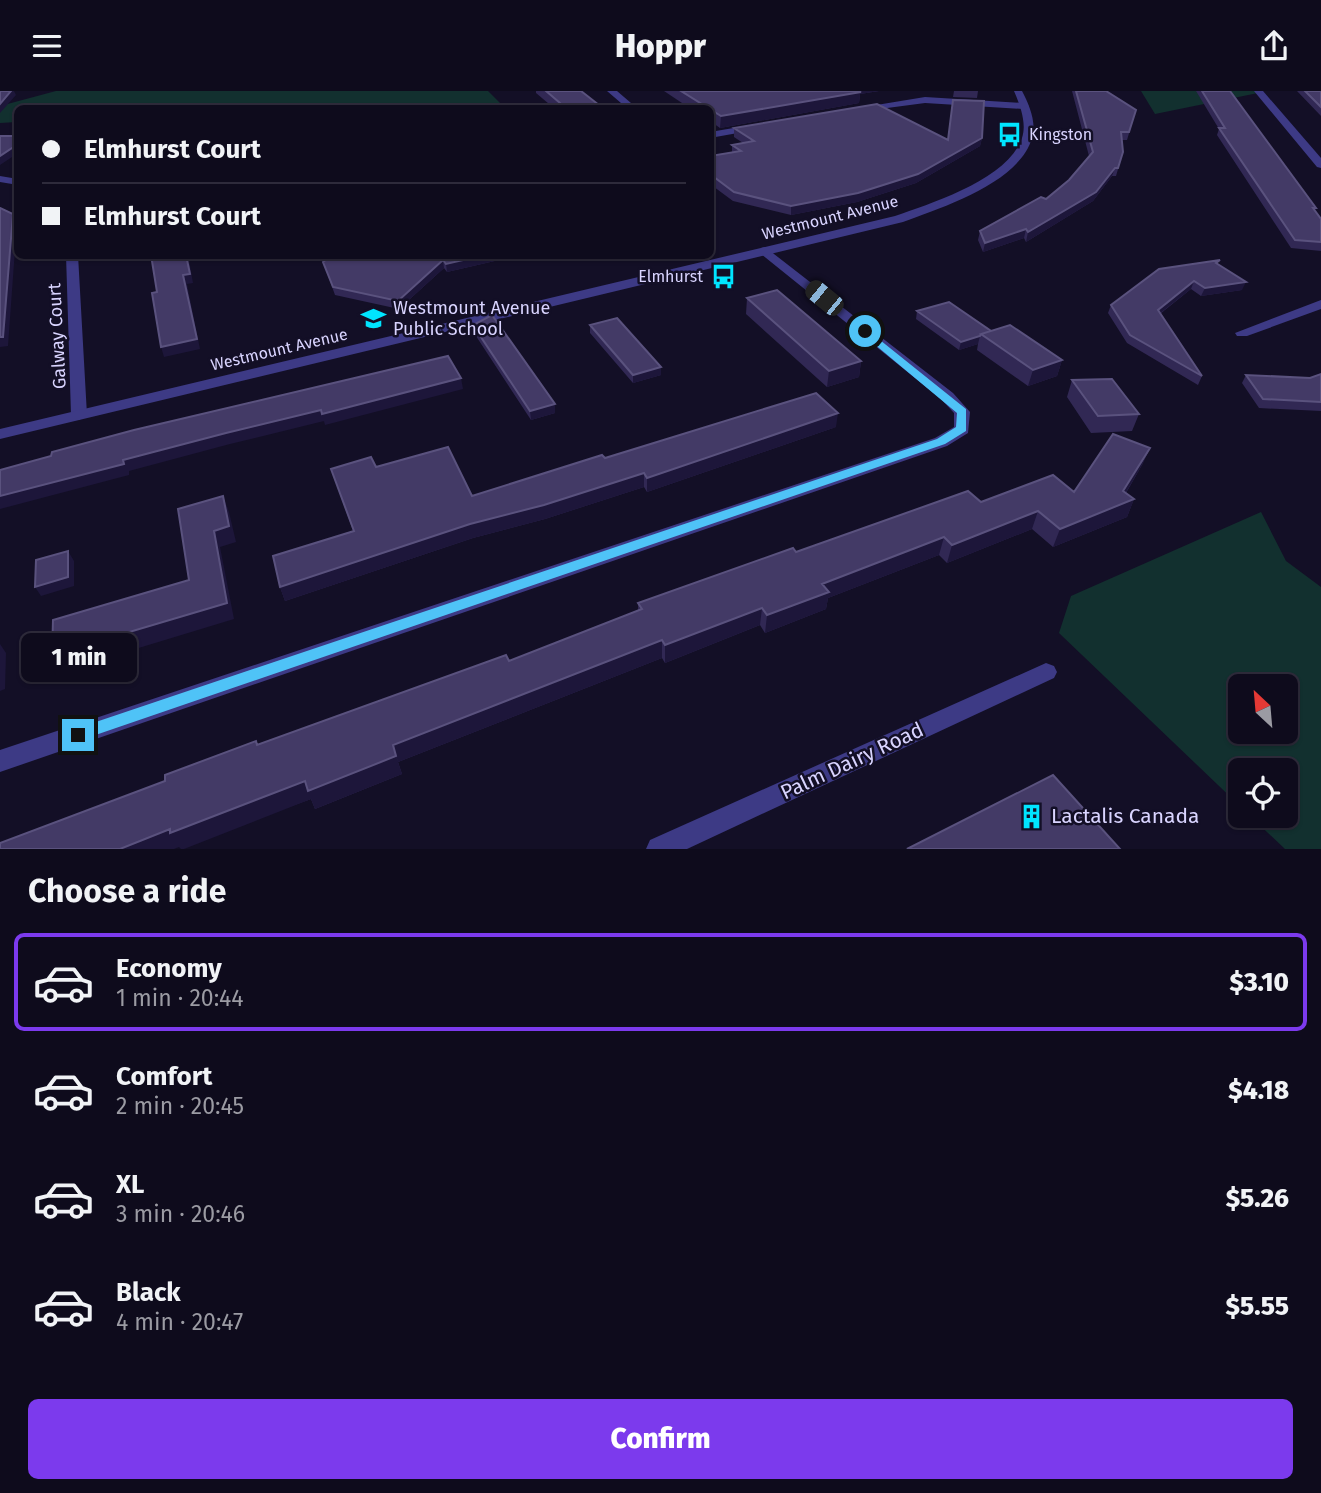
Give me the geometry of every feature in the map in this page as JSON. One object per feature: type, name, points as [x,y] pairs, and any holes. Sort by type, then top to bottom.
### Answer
[{"type":"street","points":[[611,91],[629,105]]},
{"type":"street","name":"Westmount Avenue","points":[[0,434],[899,219],[938,205],[992,177],[1020,152],[1028,129],[1018,91]]},
{"type":"street","points":[[1258,91],[1321,165]]},
{"type":"street","points":[[845,111],[925,100],[1024,106]]},
{"type":"street","points":[[714,134],[764,125]]},
{"type":"street","points":[[0,761],[941,442],[962,429],[962,412],[947,397],[765,251]]},
{"type":"street","name":"Galway Court","points":[[72,259],[79,415]]},
{"type":"street","points":[[1242,333],[1321,304]]},
{"type":"street","name":"Palm Dairy Road","points":[[659,849],[1046,672]]},
{"type":"green space","points":[[56,91],[488,91],[502,105],[14,105],[14,122],[0,123],[0,106]]},
{"type":"green space","points":[[1141,91],[1256,91],[1258,93],[1155,114]]},
{"type":"green space","points":[[1261,512],[1286,561],[1321,587],[1321,849],[1285,849],[1263,828],[1298,828],[1298,758],[1228,758],[1228,795],[1059,633],[1071,596]]},
{"type":"building","points":[[0,91],[11,91],[0,104]]},
{"type":"building","points":[[546,91],[581,91],[599,105],[562,105]]},
{"type":"building","points":[[681,91],[861,92],[721,116],[714,112],[714,105],[703,105]]},
{"type":"building","points":[[1076,91],[1106,91],[1136,110],[1129,132],[1121,132],[1123,152],[1118,168],[1115,168],[1096,192],[1028,232],[1026,229],[985,243],[980,231],[1041,197],[1046,199],[1069,180],[1093,152]]},
{"type":"building","points":[[1202,91],[1230,91],[1316,208],[1313,208],[1321,219],[1321,242],[1295,240],[1219,128],[1225,128]]},
{"type":"building","points":[[1305,91],[1321,91],[1321,107]]},
{"type":"building","points":[[953,100],[984,101],[982,138],[918,174],[858,193],[791,206],[734,192],[714,177],[714,155],[741,151],[732,145],[754,141],[734,128],[877,104],[948,140]]},
{"type":"building","points":[[0,136],[14,136],[14,147],[0,156]]},
{"type":"building","points":[[0,208],[13,214],[3,337],[0,337]]},
{"type":"building","points":[[152,259],[187,259],[190,274],[183,275],[197,339],[161,347],[152,293],[157,292]]},
{"type":"building","points":[[327,259],[468,259],[446,264],[443,260],[398,301],[333,287],[323,262]]},
{"type":"building","points":[[1220,260],[1216,263],[1246,282],[1205,288],[1194,281],[1158,310],[1202,376],[1130,335],[1111,305],[1159,269]]},
{"type":"building","points":[[777,290],[861,361],[829,371],[747,298]]},
{"type":"building","points":[[949,302],[991,331],[961,342],[917,311]]},
{"type":"building","points":[[492,315],[555,404],[530,411],[473,325]]},
{"type":"building","points":[[617,318],[661,367],[633,375],[590,325]]},
{"type":"building","points":[[1010,325],[1062,360],[1033,370],[981,334]]},
{"type":"building","points":[[448,356],[461,378],[322,414],[321,410],[226,433],[123,460],[124,464],[0,496],[0,470],[51,456],[52,452]]},
{"type":"building","points":[[1321,374],[1321,402],[1263,399],[1246,375],[1310,378]]},
{"type":"building","points":[[1112,379],[1139,414],[1098,416],[1072,380]]},
{"type":"building","points":[[816,393],[838,413],[647,478],[644,473],[544,505],[470,524],[280,587],[273,556],[354,531],[331,469],[371,457],[376,467],[448,447],[472,496]]},
{"type":"building","points":[[1113,434],[1150,448],[1123,491],[1134,499],[1060,529],[1038,511],[952,545],[944,537],[822,584],[829,592],[767,615],[762,608],[665,645],[662,640],[393,745],[396,756],[308,791],[305,781],[170,833],[170,829],[120,849],[0,849],[0,843],[165,781],[165,775],[256,741],[257,745],[506,655],[509,661],[642,609],[638,603],[793,548],[796,552],[968,491],[981,502],[1053,475],[1074,492]]},
{"type":"building","points":[[223,496],[229,526],[214,531],[227,603],[52,655],[53,620],[189,580],[178,509]]},
{"type":"building","points":[[68,551],[68,577],[35,587],[36,560]]},
{"type":"building","name":"Lactalis Canada","points":[[1053,775],[1120,849],[907,849]]},
{"type":"place","name":"Kingston","points":[[1009,134]]},
{"type":"place","name":"Elmhurst","points":[[723,276]]},
{"type":"place","name":"Westmount Avenue Public School","points":[[373,318]]},
{"type":"place","name":"Lactalis Canada","points":[[1031,816]]},
{"type":"route","points":[[78,735],[941,442],[962,429],[962,412],[865,331]]}]
